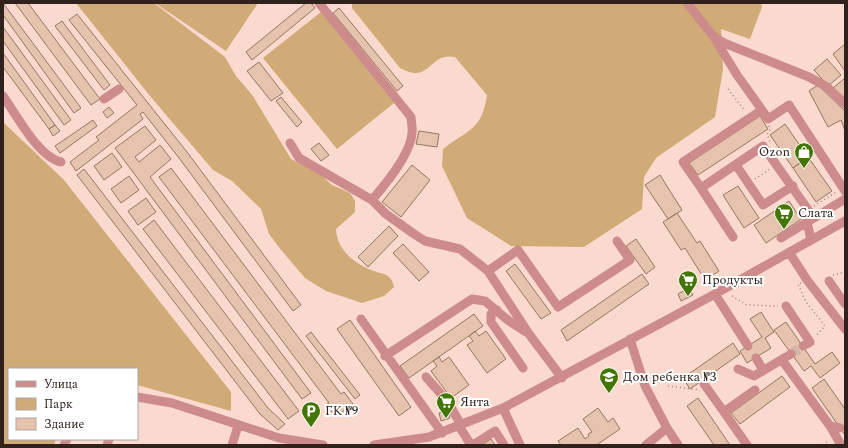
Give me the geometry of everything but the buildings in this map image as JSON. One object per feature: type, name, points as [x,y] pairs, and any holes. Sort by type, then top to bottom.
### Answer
[{"type":"street","points":[[319,3],[411,117],[412,134],[405,152],[388,182],[372,200]]},
{"type":"street","points":[[688,3],[713,36],[736,75],[768,119],[789,105],[841,191]]},
{"type":"street","points":[[713,36],[735,49],[809,77],[827,87],[845,104]]},
{"type":"street","points":[[104,100],[119,89]]},
{"type":"street","points":[[3,96],[38,147],[53,160],[61,162]]},
{"type":"street","points":[[733,237],[683,162],[762,110]]},
{"type":"street","points":[[290,143],[299,158],[372,200],[386,214],[414,234],[425,241],[460,250],[488,271],[529,334],[562,378]]},
{"type":"street","points":[[701,188],[763,146],[793,186],[809,211],[807,222],[810,240]]},
{"type":"street","points":[[736,165],[763,205],[793,186]]},
{"type":"street","points":[[781,238],[845,199]]},
{"type":"street","points":[[374,445],[406,443],[442,433],[503,408],[562,378],[845,221]]},
{"type":"street","points":[[488,271],[518,250],[558,306],[630,260],[617,241]]},
{"type":"street","points":[[789,252],[807,280],[845,329]]},
{"type":"street","points":[[829,281],[845,304]]},
{"type":"street","points":[[715,294],[748,346]]},
{"type":"street","points":[[385,356],[472,298],[485,301],[509,321],[529,334]]},
{"type":"street","points":[[786,306],[806,344]]},
{"type":"street","points":[[497,310],[491,314],[491,322],[523,368]]},
{"type":"street","points":[[360,319],[385,356],[442,433]]},
{"type":"street","points":[[630,339],[645,386],[667,428],[678,445]]},
{"type":"street","points":[[738,369],[754,376],[791,354]]},
{"type":"street","points":[[756,358],[763,370]]},
{"type":"street","points":[[782,360],[830,426],[841,445]]},
{"type":"street","points":[[426,377],[448,402],[472,445],[495,431],[504,445]]},
{"type":"street","points":[[706,388],[747,445]]},
{"type":"street","points":[[724,412],[755,390]]},
{"type":"street","points":[[138,397],[172,403],[280,442],[323,445]]},
{"type":"street","points":[[503,408],[520,445]]},
{"type":"street","points":[[232,445],[238,426]]},
{"type":"street","points":[[830,426],[840,428]]},
{"type":"street","points":[[646,445],[667,428]]},
{"type":"path","points":[[728,89],[750,117]]},
{"type":"path","points":[[768,119],[770,130],[767,134],[771,142]]},
{"type":"path","points":[[748,183],[777,164]]},
{"type":"path","points":[[814,206],[841,191]]},
{"type":"path","points":[[811,201],[820,214]]},
{"type":"path","points":[[806,344],[825,326],[806,302],[798,284],[807,280]]},
{"type":"path","points":[[732,296],[747,305],[786,306]]},
{"type":"path","points":[[668,386],[706,388]]},
{"type":"green space","points":[[76,3],[154,3],[225,57],[236,76],[253,96],[291,159],[321,175],[332,185],[350,193],[355,201],[355,212],[336,229],[339,243],[352,259],[364,267],[382,273],[391,279],[394,287],[384,296],[362,303],[326,291],[305,278],[269,234],[261,209],[232,181],[213,170],[150,96]]},
{"type":"green space","points":[[155,3],[258,3],[226,51]]},
{"type":"green space","points":[[352,3],[761,3],[762,7],[750,39],[721,29],[723,69],[715,117],[656,158],[644,177],[642,209],[584,247],[511,246],[467,218],[442,166],[443,149],[473,128],[478,122],[485,107],[487,95],[455,57],[439,59],[424,71],[418,73],[400,68],[352,8]]},
{"type":"green space","points":[[321,12],[394,103],[337,149],[263,58]]},
{"type":"green space","points":[[3,122],[64,180],[231,392],[231,411],[138,385],[138,368],[8,368],[8,440],[56,440],[54,445],[3,445]]},
{"type":"tunnel","points":[[791,354],[803,346]]},
{"type":"place","name":"Ozon","points":[[804,169]]},
{"type":"place","name":"Слата","points":[[784,230]]},
{"type":"place","name":"Продукты","points":[[688,297]]},
{"type":"place","name":"Дом ребенка №3","points":[[609,394]]},
{"type":"place","name":"Янта","points":[[446,419]]},
{"type":"place","name":"ГК №9","points":[[311,428]]}]
